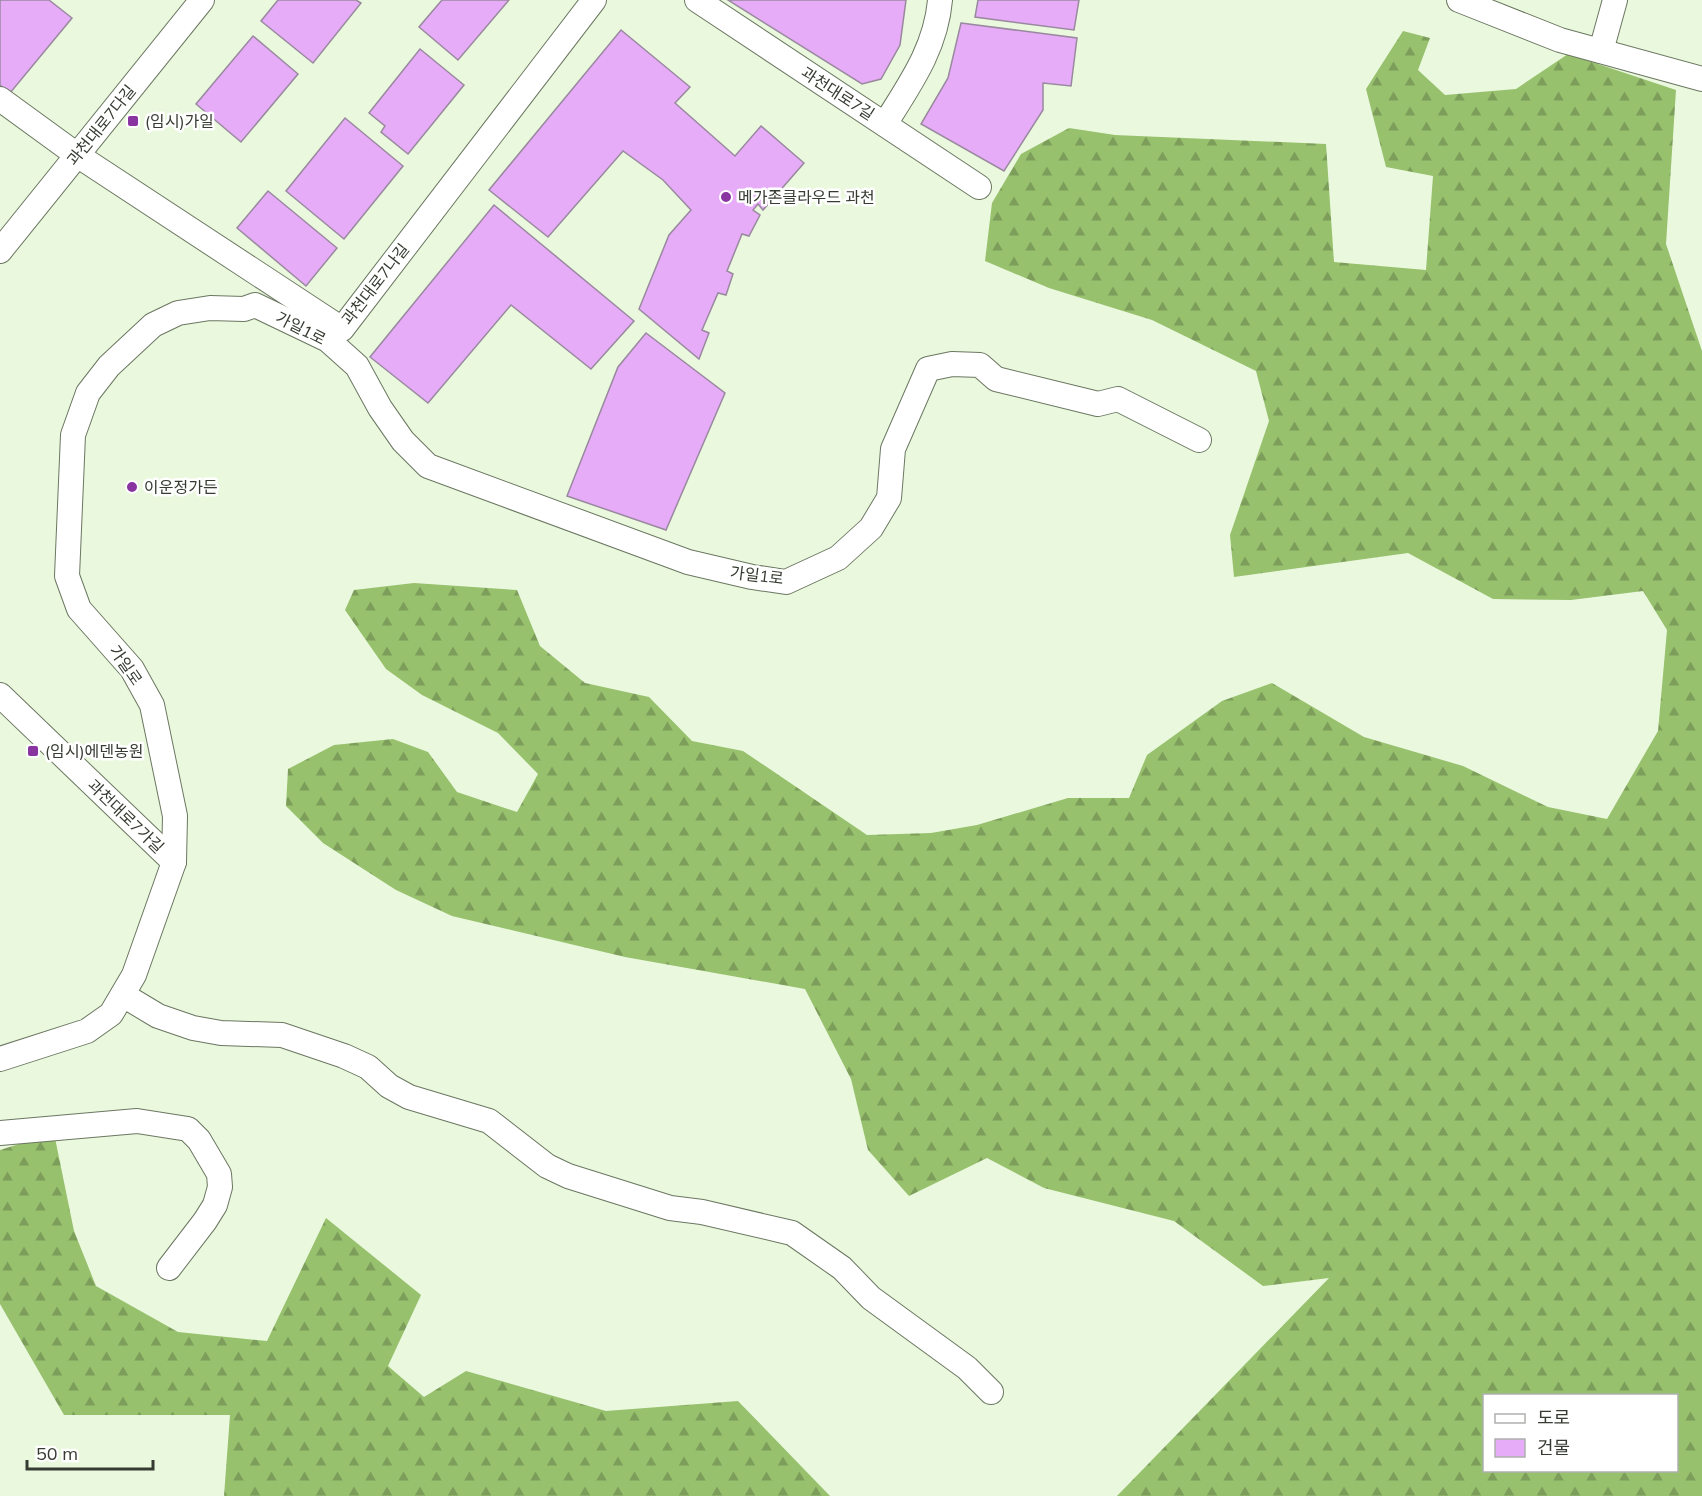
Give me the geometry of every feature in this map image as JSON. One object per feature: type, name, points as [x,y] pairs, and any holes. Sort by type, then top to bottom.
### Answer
[{"type":"street","name":"과천대로7다길","points":[[0,251],[202,0]]},
{"type":"street","name":"과천대로7나길","points":[[0,99],[77,155],[342,329],[594,0]]},
{"type":"street","name":"과천대로7길","points":[[696,0],[980,187]]},
{"type":"street","points":[[885,124],[925,59],[938,23],[940,0]]},
{"type":"street","points":[[1459,0],[1560,40],[1702,79]]},
{"type":"street","points":[[1601,51],[1615,0]]},
{"type":"street","name":"가일1로","points":[[255,305],[328,340],[357,366],[380,408],[403,441],[428,466],[688,562],[752,577],[786,582],[838,558],[871,528],[889,498],[893,449],[928,369],[952,364],[980,365],[996,379],[1098,404],[1118,399],[1199,440]]},
{"type":"street","name":"가일로","points":[[0,1059],[87,1031],[111,1014],[134,975],[174,862],[175,816],[152,705],[132,669],[79,609],[67,576],[73,435],[88,393],[109,366],[153,325],[178,313],[210,308],[244,309],[255,305]]},
{"type":"street","name":"과천대로7가길","points":[[0,695],[174,862]]},
{"type":"street","points":[[123,995],[158,1016],[193,1028],[221,1033],[282,1035],[344,1056],[368,1067],[389,1086],[409,1098],[489,1121],[547,1166],[568,1176],[670,1208],[702,1212],[792,1233],[842,1268],[871,1298],[967,1368],[991,1392]]},
{"type":"street","points":[[0,1133],[137,1121],[188,1129],[199,1140],[219,1174],[220,1187],[215,1205],[205,1221],[169,1268]]},
{"type":"green space","points":[[1403,31],[1430,38],[1418,70],[1445,95],[1516,89],[1568,54],[1676,90],[1666,244],[1702,351],[1702,1496],[1117,1496],[1329,1278],[1263,1286],[1174,1221],[1044,1188],[987,1158],[909,1196],[868,1150],[851,1079],[805,989],[625,957],[452,916],[396,890],[323,843],[286,806],[288,769],[334,745],[393,739],[428,752],[457,792],[517,812],[538,774],[498,733],[422,695],[386,669],[345,610],[354,590],[414,583],[517,590],[540,646],[585,683],[649,697],[692,741],[743,751],[867,835],[931,833],[977,825],[1068,798],[1129,798],[1147,755],[1222,701],[1272,683],[1364,737],[1463,766],[1548,807],[1607,819],[1658,731],[1667,630],[1643,591],[1571,600],[1493,599],[1408,553],[1234,577],[1230,535],[1269,421],[1256,371],[1152,320],[1049,288],[985,261],[992,203],[1021,154],[1069,128],[1115,135],[1326,144],[1334,262],[1426,270],[1433,176],[1386,167],[1366,89]]},
{"type":"green space","points":[[54,1133],[74,1231],[96,1286],[178,1332],[267,1341],[326,1218],[421,1295],[388,1366],[424,1397],[466,1371],[606,1411],[738,1401],[830,1496],[224,1496],[230,1415],[64,1415],[0,1304],[0,1150]]},
{"type":"building","points":[[0,0],[49,0],[72,18],[10,93],[0,85]]},
{"type":"building","points":[[278,0],[356,0],[361,3],[313,63],[261,21]]},
{"type":"building","points":[[442,0],[509,0],[458,60],[419,27]]},
{"type":"building","points":[[728,0],[906,0],[900,45],[881,79],[862,84]]},
{"type":"building","points":[[978,0],[1079,0],[1074,30],[975,17]]},
{"type":"building","points":[[961,23],[1077,38],[1071,86],[1043,83],[1043,110],[1004,171],[921,124],[948,78]]},
{"type":"building","name":"메가존클라우드 과천","points":[[621,30],[690,87],[675,103],[735,156],[761,126],[804,163],[763,210],[758,204],[753,210],[760,215],[749,236],[742,234],[727,271],[733,274],[726,295],[718,293],[702,330],[709,333],[699,359],[639,309],[669,235],[691,210],[663,180],[623,151],[548,237],[489,190]]},
{"type":"building","points":[[253,36],[298,74],[241,142],[196,104]]},
{"type":"building","points":[[420,49],[464,85],[408,154],[381,132],[385,126],[369,113]]},
{"type":"building","points":[[345,118],[403,166],[344,239],[286,191]]},
{"type":"building","points":[[268,191],[337,248],[306,286],[237,228]]},
{"type":"building","points":[[494,205],[634,321],[591,369],[511,305],[428,403],[370,357]]},
{"type":"building","points":[[646,333],[725,393],[666,530],[567,496],[618,367]]},
{"type":"place","name":"(임시)가일","points":[[133,121]]},
{"type":"place","name":"메가존클라우드 과천","points":[[726,197]]},
{"type":"place","name":"이운정가든","points":[[132,487]]},
{"type":"place","name":"(임시)에덴농원","points":[[33,751]]}]
